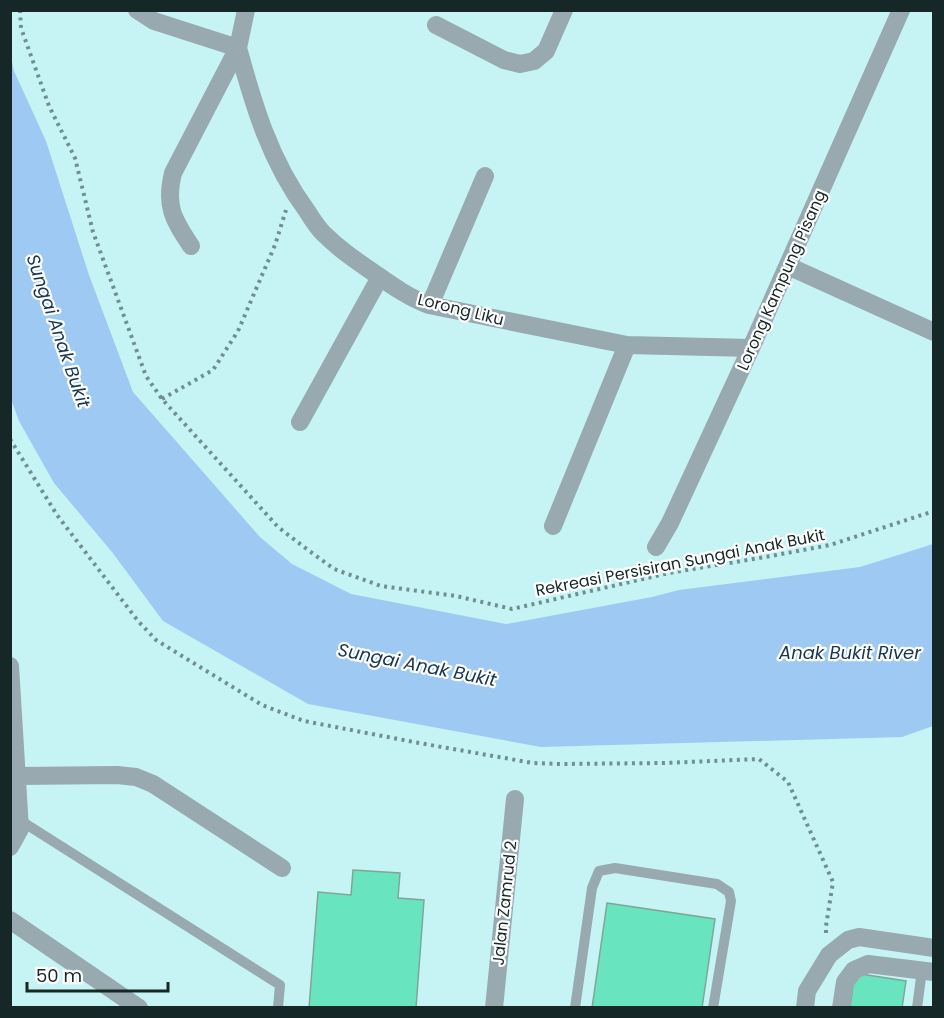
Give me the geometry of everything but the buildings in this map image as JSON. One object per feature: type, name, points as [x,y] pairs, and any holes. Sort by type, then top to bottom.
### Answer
[{"type":"street","points":[[137,10],[154,21],[238,48]]},
{"type":"street","points":[[191,246],[177,226],[172,212],[169,199],[173,173],[238,48],[246,10]]},
{"type":"street","points":[[436,25],[504,60],[520,64],[534,61],[546,51],[564,10]]},
{"type":"street","name":"Lorong Kampung Pisang","points":[[656,547],[670,523],[751,348],[901,10]]},
{"type":"street","name":"Lorong Liku","points":[[238,48],[257,115],[292,192],[321,232],[357,263],[410,297],[430,305],[627,345],[751,348]]},
{"type":"street","points":[[430,305],[485,176]]},
{"type":"street","points":[[788,266],[933,332]]},
{"type":"street","points":[[300,422],[380,277]]},
{"type":"street","points":[[553,526],[627,345]]},
{"type":"street","points":[[10,666],[17,776],[15,817],[20,829],[10,847]]},
{"type":"street","points":[[17,776],[117,775],[136,777],[153,784],[282,867]]},
{"type":"street","name":"Jalan Zamrud 2","points":[[494,1008],[515,799]]},
{"type":"street","points":[[10,920],[140,1008]]},
{"type":"street","points":[[805,1008],[807,991],[829,955],[848,940],[859,937],[933,948]]},
{"type":"street","points":[[841,1008],[845,982],[854,970],[868,964],[928,971]]},
{"type":"lane","points":[[15,817],[280,985],[278,1008]]},
{"type":"lane","points":[[576,1008],[592,888],[599,871],[615,868],[717,884],[729,892],[731,901],[713,1008]]},
{"type":"lane","points":[[917,1008],[928,971]]},
{"type":"path","name":"Rekreasi Persisiran Sungai Anak Bukit","points":[[20,10],[21,28],[49,106],[75,158],[93,232],[146,376],[162,399],[278,527],[303,548],[334,569],[381,585],[456,596],[512,609],[669,573],[830,545],[933,511]]},
{"type":"path","points":[[162,399],[213,370],[238,332],[275,245],[292,192]]},
{"type":"path","points":[[10,439],[57,515],[138,621],[156,640],[262,705],[304,721],[533,763],[759,759],[788,782],[833,882],[826,926],[829,955]]},
{"type":"water","name":"Anak Bukit River","points":[[11,57],[14,71],[46,141],[89,275],[133,392],[260,537],[292,564],[351,594],[506,624],[679,590],[860,567],[933,544],[933,726],[902,737],[541,747],[308,704],[163,621],[112,552],[54,483],[19,421],[11,399]]},
{"type":"water label","name":"Sungai Anak Bukit","points":[[58,331]]},
{"type":"water label","name":"Sungai Anak Bukit","points":[[417,665]]}]
